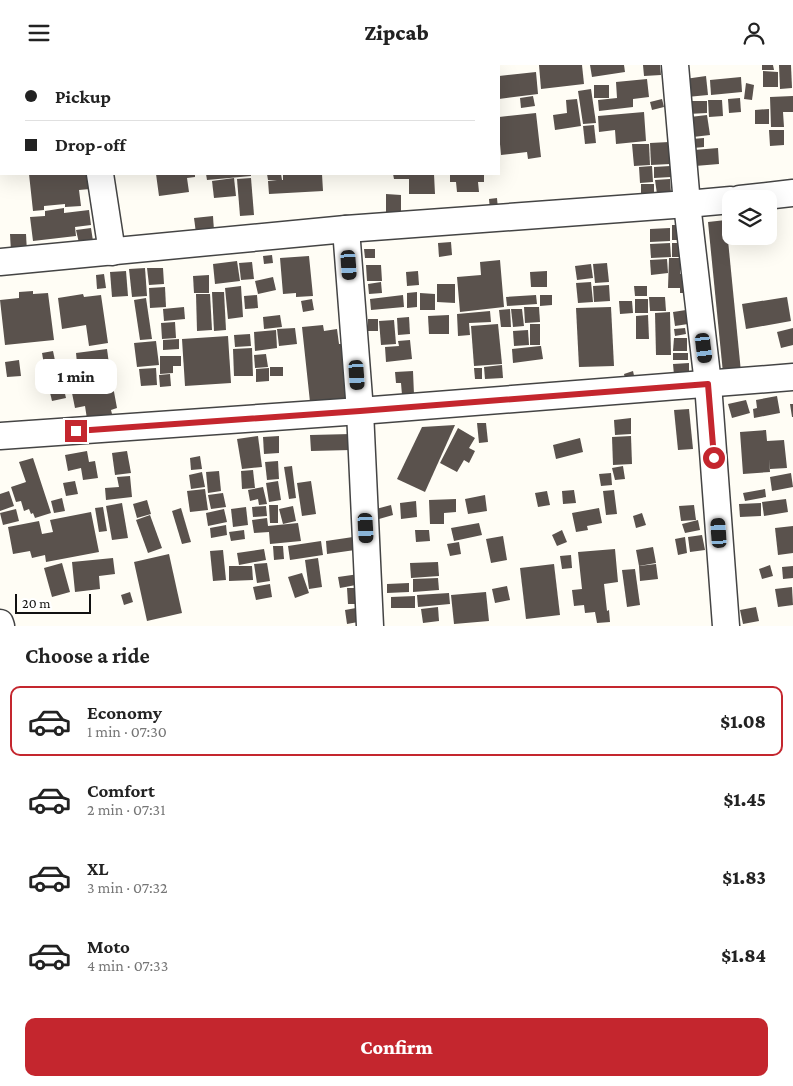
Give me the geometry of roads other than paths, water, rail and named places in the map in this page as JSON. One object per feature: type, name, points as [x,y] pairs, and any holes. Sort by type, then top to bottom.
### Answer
[{"type":"street","points":[[675,65],[687,204],[708,384],[726,626]]},
{"type":"street","points":[[100,175],[112,253]]},
{"type":"street","points":[[777,195],[793,193]]},
{"type":"street","points":[[0,263],[346,229],[722,201]]},
{"type":"street","points":[[346,229],[360,411],[370,626]]},
{"type":"street","points":[[0,436],[360,411],[793,377]]}]
